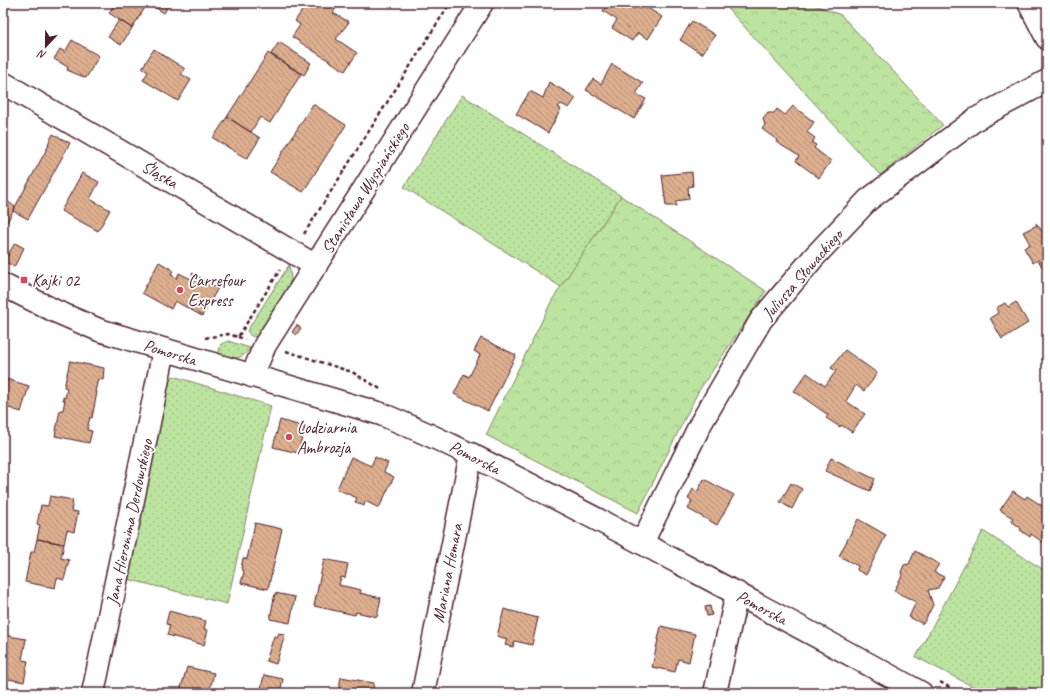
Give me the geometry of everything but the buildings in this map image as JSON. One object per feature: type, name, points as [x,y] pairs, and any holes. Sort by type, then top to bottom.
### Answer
[{"type":"street","name":"Stanisława Wyspiańskiego","points":[[252,376],[265,345],[482,3]]},
{"type":"street","points":[[1029,3],[1047,38]]},
{"type":"street","name":"Juliusza Słowackiego","points":[[642,543],[701,423],[761,320],[814,257],[874,195],[976,119],[1047,81]]},
{"type":"street","name":"Śląska","points":[[3,83],[316,266]]},
{"type":"street","name":"Pomorska","points":[[3,285],[33,301],[92,327],[164,350],[381,414],[426,432],[642,543],[921,693]]},
{"type":"street","name":"Jana Hieronima Derdowskiego","points":[[93,693],[164,350]]},
{"type":"street","name":"Mariana Hemara","points":[[423,693],[471,454]]},
{"type":"street","points":[[715,693],[736,593]]},
{"type":"path","points":[[303,235],[450,3]]},
{"type":"path","points":[[204,338],[228,334],[238,337],[282,267]]},
{"type":"path","points":[[280,349],[352,372],[384,391]]},
{"type":"green space","points":[[732,3],[809,3],[841,15],[943,125],[880,175],[729,10]]},
{"type":"green space","points":[[462,95],[621,196],[561,287],[404,187]]},
{"type":"green space","points":[[621,196],[766,291],[698,392],[638,513],[486,435],[552,300]]},
{"type":"green space","points":[[289,265],[291,279],[289,286],[258,337],[251,336],[247,331]]},
{"type":"green space","points":[[228,341],[250,348],[244,355],[236,358],[228,358],[218,355],[221,344]]},
{"type":"green space","points":[[173,376],[271,406],[227,604],[127,579],[164,386]]},
{"type":"green space","points":[[983,531],[1047,572],[1047,693],[985,693],[916,657]]},
{"type":"place","name":"Kajki 02","points":[[24,280]]},
{"type":"place","name":"Carrefour Express","points":[[180,290]]},
{"type":"place","name":"Lodziarnia Ambrozja","points":[[289,437]]}]
